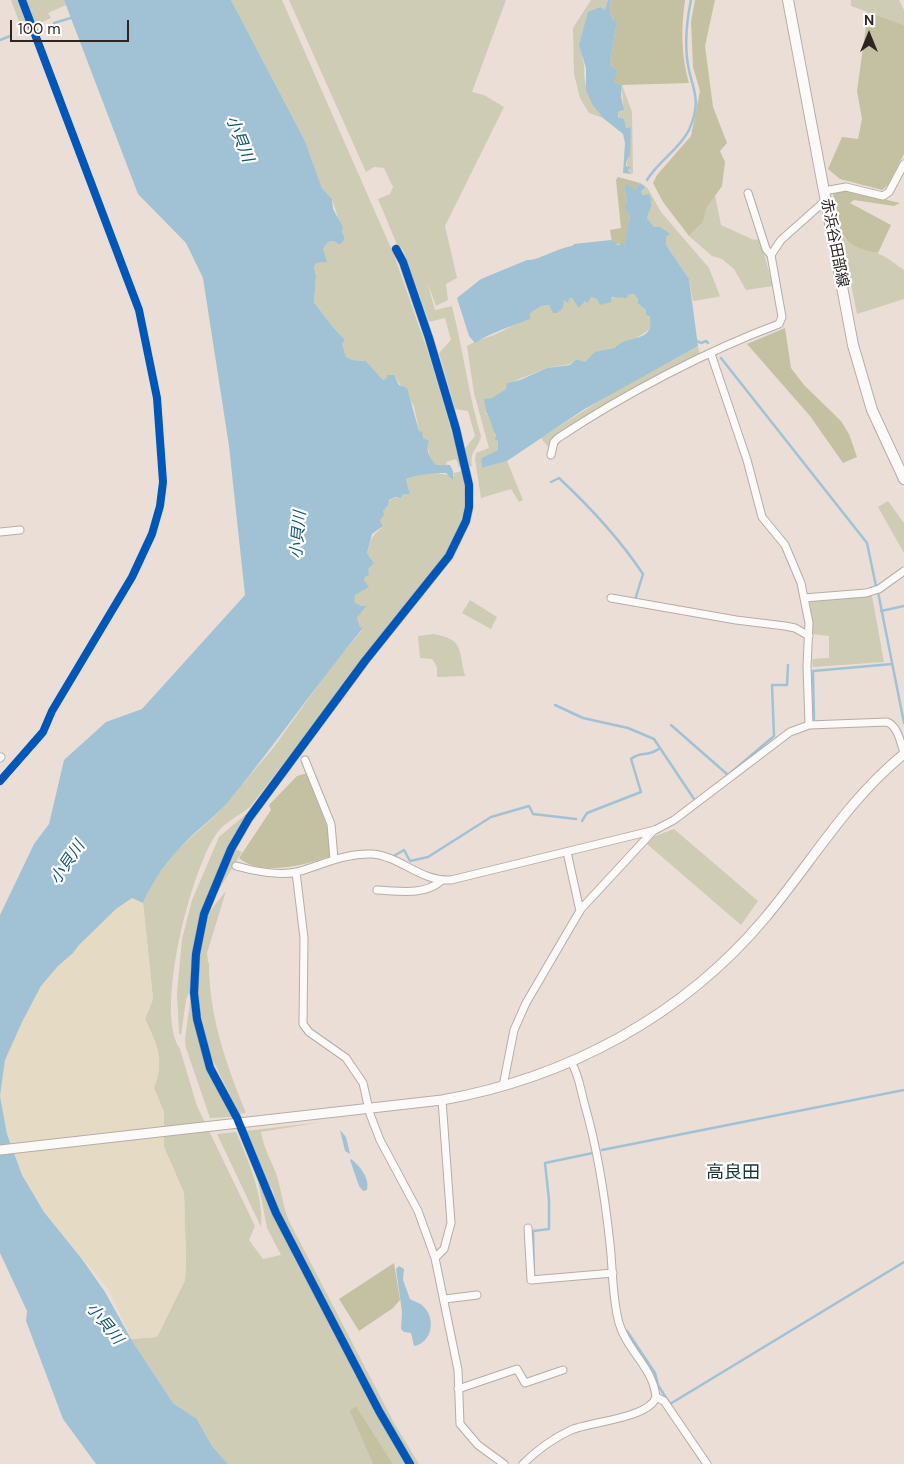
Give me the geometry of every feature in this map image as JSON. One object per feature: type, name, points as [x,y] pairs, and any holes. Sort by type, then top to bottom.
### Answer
[{"type":"main road","name":"赤浜谷田部線","points":[[788,0],[853,345],[861,376],[877,422],[904,479]]},
{"type":"street","points":[[771,256],[781,240],[825,195],[846,187],[883,196],[888,192],[904,164]]},
{"type":"street","points":[[551,455],[554,442],[567,432],[641,390],[742,338],[779,324],[782,320],[771,256],[766,249],[748,193]]},
{"type":"street","points":[[396,249],[403,262],[426,328],[456,428],[469,485],[469,507],[459,538],[449,556],[268,790],[231,849],[204,914],[196,954],[194,993],[197,1019],[210,1068],[234,1124],[280,1221],[378,1411],[410,1464]]},
{"type":"street","points":[[711,354],[747,460],[762,517],[784,545],[801,583],[809,623],[809,725]]},
{"type":"street","points":[[0,532],[20,530]]},
{"type":"street","points":[[804,598],[866,593],[879,589],[904,571]]},
{"type":"street","points":[[611,598],[736,620],[785,626],[795,628],[809,636]]},
{"type":"street","points":[[0,1150],[442,1100],[503,1086],[571,1062],[635,1030],[687,993],[731,954],[765,918],[870,784],[904,754],[897,733],[892,724],[888,722],[809,725],[790,732],[674,820],[655,830],[441,881],[433,888],[413,892],[377,890]]},
{"type":"street","points":[[305,760],[331,824],[334,859]]},
{"type":"street","points":[[503,1086],[514,1030],[526,1002],[580,911],[655,830]]},
{"type":"street","points":[[567,852],[580,911]]},
{"type":"street","points":[[236,866],[256,870],[296,872],[334,859],[360,854],[377,855],[424,876],[441,881]]},
{"type":"street","points":[[296,872],[304,938],[303,1024],[309,1032],[339,1052],[354,1068],[363,1083],[380,1140],[418,1211],[436,1258],[458,1370],[458,1419],[463,1430],[487,1454],[504,1464]]},
{"type":"street","points":[[523,1464],[533,1454],[571,1430],[630,1414],[653,1404],[656,1397],[651,1376],[621,1332],[613,1296],[613,1273],[597,1150],[571,1062]]},
{"type":"street","points":[[436,1258],[444,1249],[451,1223],[442,1100]]},
{"type":"street","points":[[528,1228],[531,1280],[613,1273]]},
{"type":"street","points":[[445,1299],[477,1295]]},
{"type":"street","points":[[458,1389],[517,1369],[525,1384],[563,1370]]},
{"type":"street","points":[[656,1397],[664,1401],[707,1464]]},
{"type":"shaded area","points":[[11,0],[18,0],[30,33],[24,35]]},
{"type":"shaded area","points":[[24,0],[64,0],[66,5],[48,13],[51,18],[34,26]]},
{"type":"shaded area","points":[[231,0],[282,0],[394,255],[429,355],[462,466],[459,467],[456,459],[446,462],[447,466],[436,465],[430,458],[427,444],[419,431],[414,406],[396,378],[388,375],[383,380],[366,361],[352,360],[346,357],[342,344],[345,340],[314,302],[316,276],[314,266],[317,263],[321,263],[324,258],[323,249],[328,242],[334,241],[340,245],[345,239],[332,199],[322,188],[305,141]]},
{"type":"shaded area","points":[[289,0],[506,0],[472,92],[484,95],[504,107],[445,226],[457,278],[446,284],[448,300],[436,306],[427,282],[435,310],[452,306],[481,436],[473,453],[472,466],[468,467],[464,450],[475,436],[468,411],[455,409],[439,353],[451,340],[445,318],[429,322],[403,250],[398,247],[378,199],[390,194],[393,187],[384,168],[374,167],[366,172]]},
{"type":"shaded area","points":[[591,0],[608,0],[606,11],[603,11],[582,57],[587,92],[603,118],[589,113],[580,98],[574,74],[573,28]]},
{"type":"shaded area","points":[[611,0],[685,0],[682,42],[689,83],[622,85],[614,82],[613,67],[610,64],[616,26],[610,11]]},
{"type":"shaded area","points":[[695,0],[715,0],[705,46],[713,107],[727,143],[720,151],[725,162],[722,186],[707,207],[703,222],[689,236],[663,202],[653,183],[657,175],[691,136],[700,91],[693,67],[691,21]]},
{"type":"shaded area","points":[[851,0],[899,0],[904,10],[904,25],[851,6]]},
{"type":"shaded area","points":[[868,12],[904,25],[904,154],[888,185],[882,190],[840,179],[828,169],[842,137],[858,139],[862,119],[857,91]]},
{"type":"shaded area","points":[[622,85],[632,112],[633,173],[631,174],[626,162],[628,160],[631,127],[626,128],[618,115],[618,112],[623,111]]},
{"type":"shaded area","points":[[618,177],[640,183],[635,190],[624,189],[630,216],[626,243],[622,245],[612,243],[610,230],[621,228],[616,180]]},
{"type":"shaded area","points":[[647,187],[661,212],[709,268],[720,296],[693,301],[689,279],[666,245],[666,237],[669,234],[654,227],[647,218],[652,205],[641,192]]},
{"type":"shaded area","points":[[845,190],[900,203],[894,206],[854,200],[850,203],[891,225],[878,253],[855,246],[844,236],[838,222],[833,193]]},
{"type":"shaded area","points":[[715,195],[721,225],[754,240],[760,239],[773,286],[746,290],[734,269],[722,259],[712,256],[689,236],[703,222],[707,207]]},
{"type":"shaded area","points":[[839,224],[847,237],[855,244],[881,255],[904,270],[904,299],[857,314]]},
{"type":"shaded area","points":[[634,294],[638,299],[637,303],[646,310],[647,316],[651,318],[652,325],[648,330],[632,340],[585,362],[576,359],[570,364],[547,368],[509,383],[506,389],[485,405],[486,414],[490,416],[499,446],[498,450],[481,458],[482,468],[507,461],[523,500],[519,502],[511,489],[481,498],[475,459],[476,453],[489,448],[474,393],[467,346],[529,319],[530,312],[541,306],[549,305],[554,312],[564,300],[568,304],[568,299],[572,298],[578,305],[591,297],[611,299],[616,296]]},
{"type":"shaded area","points":[[785,328],[791,368],[804,385],[841,421],[849,434],[857,457],[843,463],[810,416],[747,344]]},
{"type":"shaded area","points":[[698,346],[700,355],[590,414],[554,436],[548,447],[541,438],[615,391]]},
{"type":"shaded area","points":[[463,471],[465,502],[458,531],[448,550],[250,807],[220,829],[207,851],[187,907],[179,941],[173,974],[171,1005],[173,1031],[197,1106],[255,1226],[249,1240],[263,1259],[281,1255],[267,1228],[258,1181],[275,1218],[407,1464],[392,1464],[356,1406],[351,1411],[373,1464],[228,1464],[212,1446],[197,1419],[173,1403],[131,1339],[157,1337],[185,1280],[186,1262],[184,1193],[164,1147],[164,1113],[154,1088],[159,1069],[158,1052],[145,1019],[153,999],[143,903],[151,885],[176,851],[217,814],[274,747],[331,667],[363,629],[360,627],[357,618],[366,605],[361,606],[353,602],[355,595],[368,585],[365,584],[364,578],[369,567],[374,563],[367,553],[372,538],[383,526],[380,520],[387,504],[407,493],[409,489],[406,479],[430,472],[454,476],[453,473]]},
{"type":"shaded area","points":[[888,501],[904,523],[904,553],[878,507]]},
{"type":"shaded area","points":[[872,596],[884,662],[813,667],[812,659],[829,658],[829,636],[812,634],[810,601]]},
{"type":"shaded area","points":[[470,600],[497,617],[491,629],[462,613]]},
{"type":"shaded area","points":[[434,634],[451,639],[458,647],[465,676],[437,677],[437,667],[432,659],[420,658],[418,636]]},
{"type":"shaded area","points":[[307,773],[330,835],[331,856],[284,868],[259,867],[248,864],[239,858],[271,810],[269,805],[297,776]]},
{"type":"shaded area","points":[[246,814],[248,815],[221,864],[207,896],[199,921],[192,985],[186,1000],[181,1035],[179,1033],[177,993],[182,939],[192,900],[219,837]]},
{"type":"shaded area","points":[[674,829],[758,901],[741,925],[647,844],[655,836]]},
{"type":"shaded area","points":[[235,849],[242,852],[209,906]]},
{"type":"shaded area","points":[[226,891],[207,953],[215,1021],[246,1113],[239,1114],[210,1054],[198,1002],[198,954],[206,916]]},
{"type":"shaded area","points":[[193,1001],[201,1046],[217,1089],[231,1117],[210,1118],[186,1048],[185,1039],[190,1002]]},
{"type":"shaded area","points":[[322,1122],[261,1132],[262,1139],[276,1174],[289,1221],[394,1423],[419,1464],[413,1464],[389,1425],[278,1210],[272,1188],[264,1182],[245,1131]]},
{"type":"shaded area","points":[[236,1132],[258,1191],[261,1227],[217,1134]]},
{"type":"shaded area","points":[[394,1263],[400,1300],[393,1308],[359,1331],[339,1299]]},
{"type":"shaded area","points":[[356,1406],[392,1464],[373,1464],[350,1411]]},
{"type":"sand","points":[[132,898],[143,903],[153,999],[145,1019],[158,1052],[159,1069],[154,1088],[164,1112],[164,1147],[184,1193],[186,1262],[185,1280],[157,1337],[131,1339],[109,1290],[44,1212],[22,1175],[7,1134],[0,1096],[5,1060],[12,1039],[41,986],[58,966],[116,909]]},
{"type":"water","name":"小貝川","points":[[64,0],[231,0],[305,141],[322,188],[332,199],[333,209],[343,227],[342,231],[345,239],[340,245],[334,241],[328,242],[323,249],[327,262],[317,263],[314,266],[316,276],[314,302],[345,340],[342,344],[346,357],[352,360],[366,361],[383,380],[387,378],[387,375],[394,375],[399,385],[407,388],[419,431],[422,432],[423,438],[429,441],[428,451],[430,457],[436,465],[450,465],[453,471],[453,480],[446,473],[411,477],[406,479],[410,494],[403,494],[401,498],[395,497],[389,500],[388,505],[383,511],[384,515],[380,520],[383,526],[372,534],[367,553],[374,563],[368,569],[369,575],[364,580],[369,587],[355,595],[354,602],[361,606],[367,605],[357,618],[360,627],[363,628],[228,802],[188,839],[171,858],[154,882],[143,903],[132,898],[116,909],[58,966],[41,986],[5,1060],[0,1096],[0,915],[34,844],[49,824],[64,760],[106,722],[142,709],[245,595],[229,446],[203,278],[186,243],[138,194]]},
{"type":"water","points":[[608,0],[611,0],[610,11],[613,19],[617,21],[610,64],[617,71],[614,82],[622,85],[621,96],[624,110],[618,112],[618,117],[624,119],[626,128],[631,127],[630,155],[626,166],[631,167],[628,170],[631,174],[623,173],[625,143],[623,134],[603,118],[592,104],[586,90],[586,68],[579,45],[588,12],[601,7],[605,11]]},
{"type":"water","points":[[640,183],[646,187],[641,192],[643,195],[649,194],[652,201],[650,201],[652,205],[647,218],[654,227],[660,227],[670,234],[666,237],[666,245],[689,279],[698,346],[583,410],[507,461],[482,468],[481,458],[498,450],[498,441],[495,440],[496,435],[486,412],[484,399],[492,398],[506,389],[507,383],[520,380],[547,368],[570,365],[576,359],[585,362],[595,352],[615,348],[626,341],[644,335],[650,326],[650,317],[646,315],[646,310],[637,303],[638,299],[634,294],[628,295],[627,298],[612,297],[611,302],[600,305],[597,299],[591,297],[588,303],[585,301],[579,308],[572,298],[569,299],[568,304],[564,300],[563,308],[557,313],[553,313],[549,305],[541,306],[530,313],[530,319],[495,332],[475,343],[469,336],[457,298],[481,279],[527,260],[536,259],[574,244],[611,240],[618,245],[625,243],[630,216],[625,207],[627,202],[624,189],[627,184],[635,190]]},
{"type":"water","name":"小貝川","points":[[0,1096],[7,1134],[22,1175],[44,1212],[82,1259],[105,1292],[131,1339],[173,1403],[197,1419],[212,1446],[228,1464],[96,1464],[63,1419],[26,1321],[27,1311],[0,1253]]},
{"type":"water","points":[[340,1130],[346,1137],[350,1154],[345,1151]]},
{"type":"water","points":[[351,1159],[364,1173],[368,1186],[367,1190],[363,1191],[359,1186]]},
{"type":"water","points":[[399,1266],[404,1269],[403,1280],[410,1299],[423,1306],[430,1318],[431,1324],[428,1336],[420,1344],[414,1346],[411,1333],[404,1332],[401,1329],[402,1312],[396,1269]]},
{"type":"waterway","points":[[647,180],[685,137],[693,118],[696,100],[686,44],[691,0]]},
{"type":"waterway","points":[[54,23],[74,17]]},
{"type":"waterway","points":[[0,40],[10,36]]},
{"type":"waterway","points":[[697,341],[701,343],[706,341],[708,343]]},
{"type":"waterway","points":[[721,358],[867,543],[876,586]]},
{"type":"waterway","points":[[551,482],[559,478],[604,523],[634,561],[643,574],[635,600]]},
{"type":"waterway","points":[[878,592],[904,723]]},
{"type":"waterway","points":[[881,611],[904,606]]},
{"type":"waterway","points":[[814,719],[813,671],[892,664]]},
{"type":"waterway","points":[[671,725],[728,775],[774,736],[772,685],[787,685],[788,665]]},
{"type":"waterway","points":[[555,705],[583,718],[628,728],[654,739],[694,799]]},
{"type":"waterway","points":[[582,821],[587,813],[641,792],[631,759],[638,755],[652,753],[660,748]]},
{"type":"waterway","points":[[392,857],[404,850],[410,861],[428,857],[491,817],[529,806],[533,814],[576,819]]},
{"type":"waterway","points":[[602,1150],[904,1090]]},
{"type":"waterway","points":[[534,1276],[533,1231],[549,1229],[549,1200],[545,1163],[593,1153]]},
{"type":"waterway","points":[[627,1331],[655,1373],[658,1385],[670,1404],[904,1262]]},
{"type":"cycle path","points":[[0,781],[43,732],[52,711],[132,577],[152,534],[160,506],[163,482],[157,398],[139,310],[22,0]]},
{"type":"cycle path","points":[[396,249],[403,262],[429,338],[456,429],[469,485],[469,507],[466,521],[449,556],[365,661],[249,818],[231,849],[204,914],[196,954],[194,993],[197,1019],[210,1068],[237,1118],[276,1213],[379,1411],[410,1464]]},
{"type":"district","name":"高良田","points":[[733,1173]]}]
